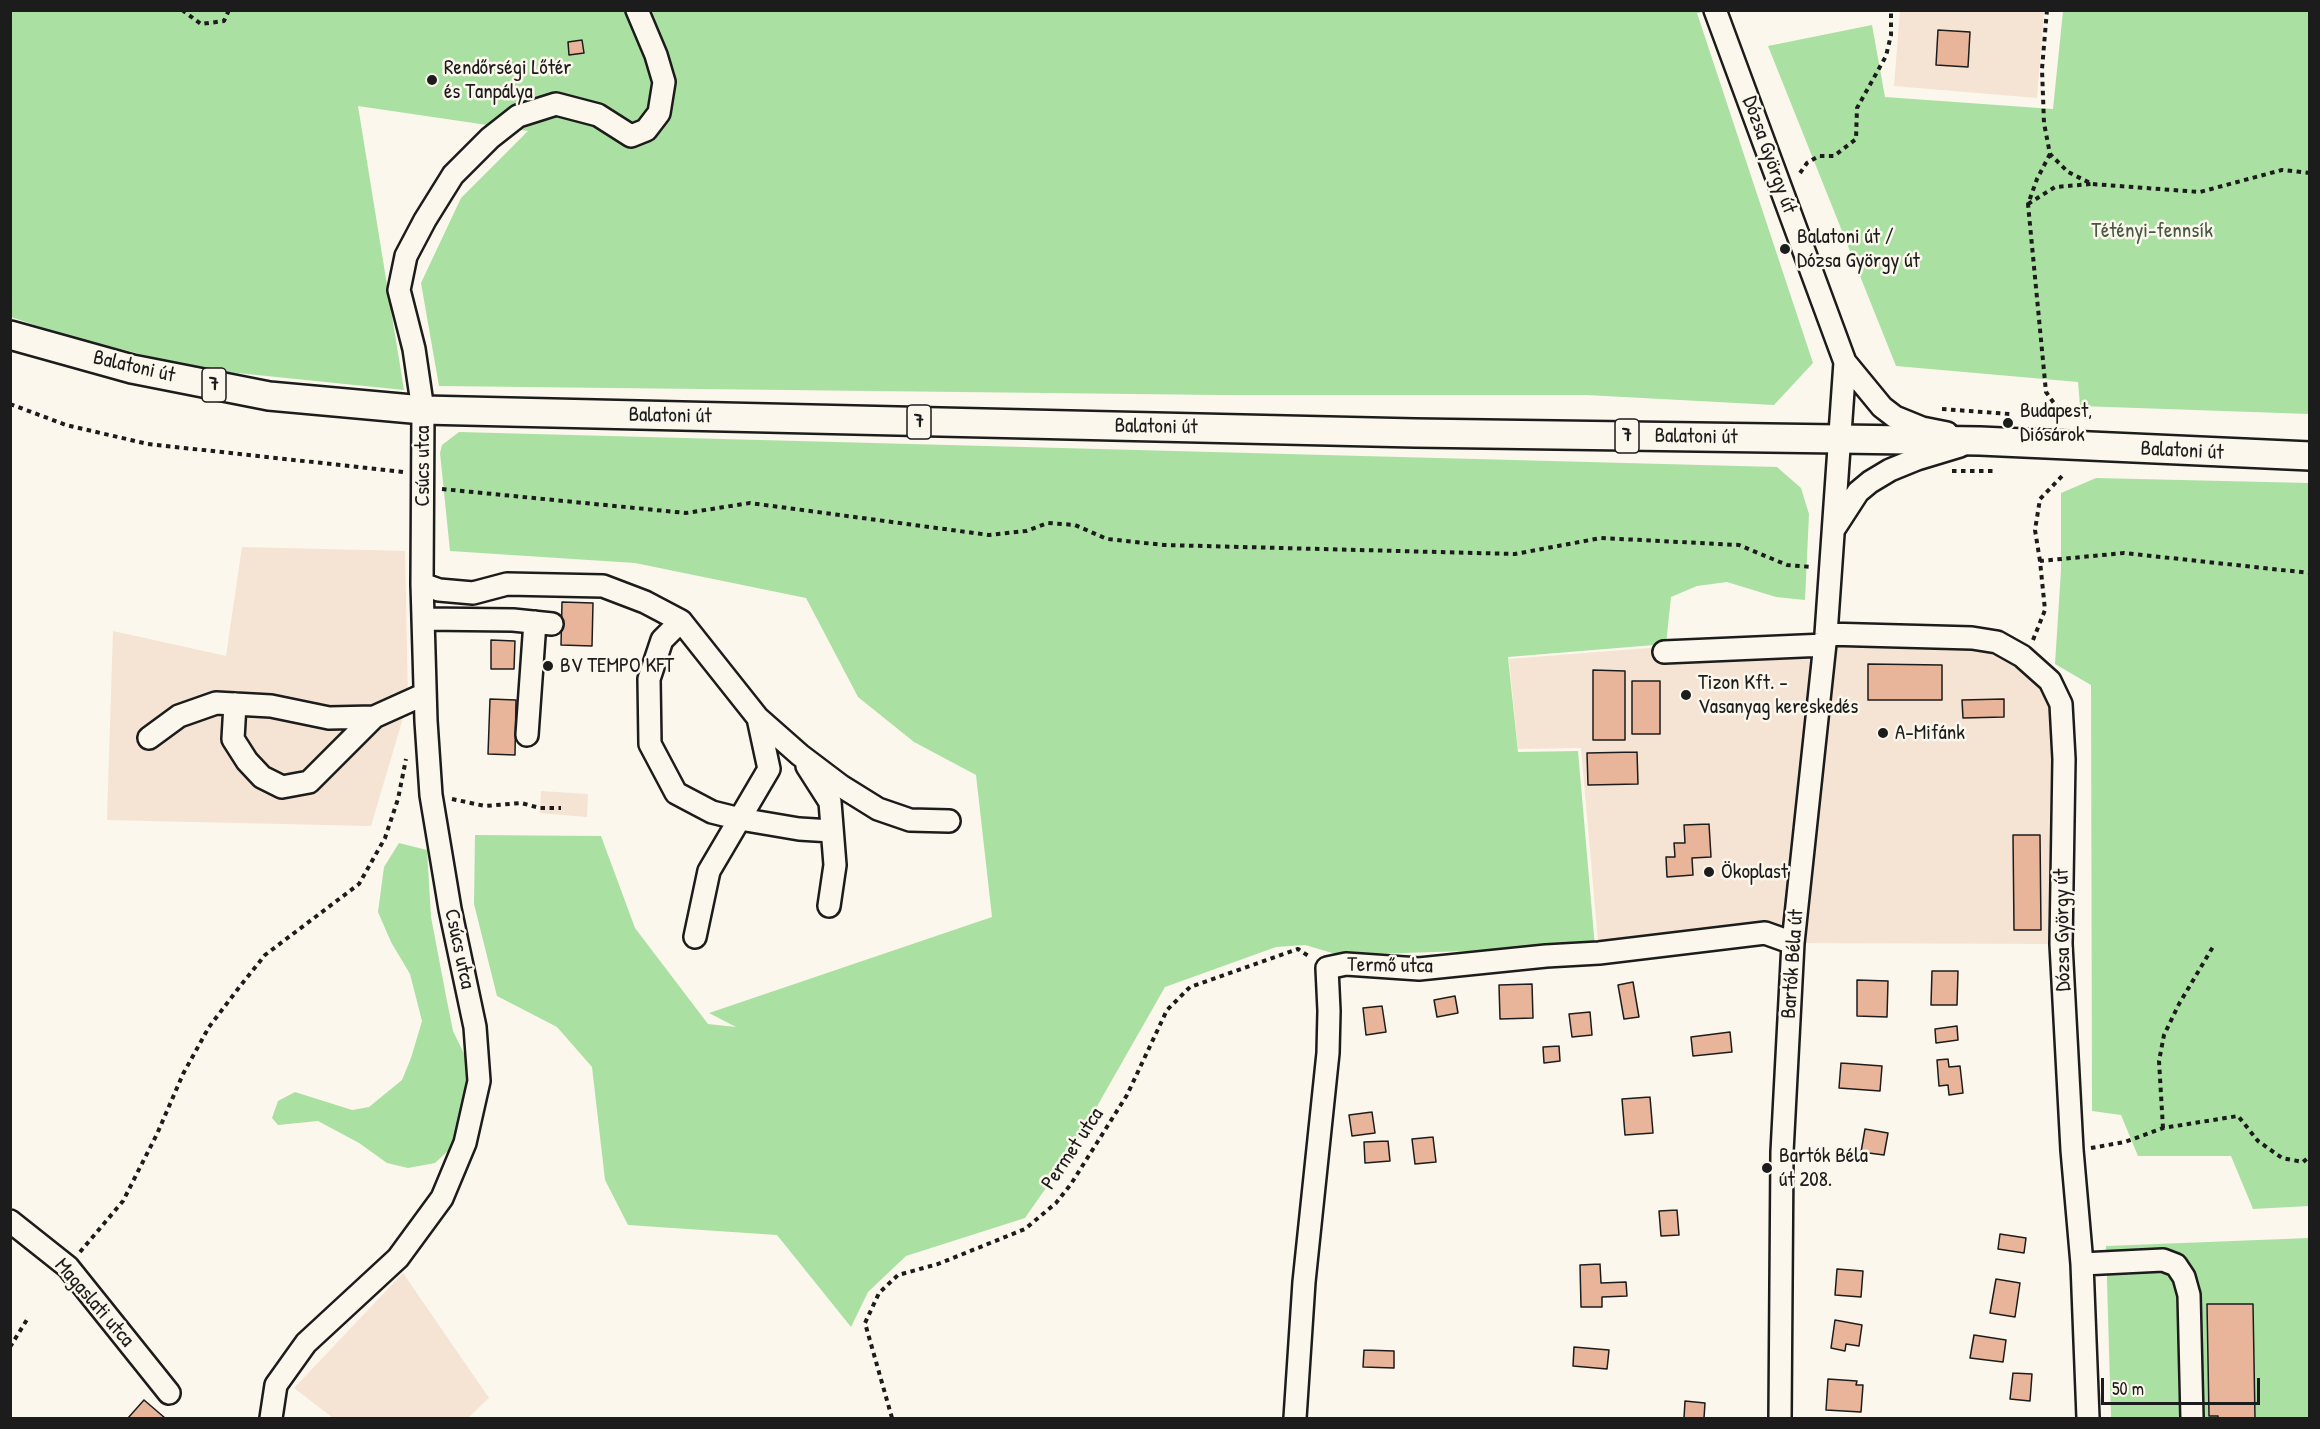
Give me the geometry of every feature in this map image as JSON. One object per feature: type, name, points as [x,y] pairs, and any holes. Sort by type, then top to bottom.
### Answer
[{"type":"main road","name":"Balatoni út","points":[[10,335],[132,369],[269,396],[423,410],[1391,433],[1980,441],[2310,456]]},
{"type":"street","name":"Csúcs utca","points":[[271,1419],[276,1385],[306,1343],[398,1258],[442,1198],[465,1143],[479,1081],[475,1027],[450,909],[431,795],[422,584],[423,410],[414,349],[399,290],[406,256],[453,175],[490,138],[518,116],[556,104],[598,115],[631,136],[646,130],[659,113],[664,82],[656,55],[637,10]]},
{"type":"street","name":"Dózsa György út","points":[[1715,10],[1845,362],[1839,440]]},
{"type":"street","points":[[1845,362],[1882,407],[1895,417],[1922,428],[1980,441]]},
{"type":"street","name":"Bartók Béla út","points":[[1780,1419],[1782,1152],[1794,943],[1825,640],[1839,440]]},
{"type":"street","points":[[1834,530],[1858,492],[1870,482],[1890,470],[1917,459],[1980,441]]},
{"type":"street","points":[[422,584],[439,590],[473,593],[507,584],[603,586],[645,602],[681,621],[758,718],[800,755],[841,786],[878,809],[910,820],[949,821]]},
{"type":"street","points":[[423,619],[543,623],[527,735]]},
{"type":"street","points":[[681,621],[662,640],[649,679],[650,744],[676,793],[712,812],[740,819],[799,829],[832,831]]},
{"type":"street","name":"Dózsa György út","points":[[1664,652],[1825,640],[1972,639],[1997,642],[2022,656],[2050,681],[2061,704],[2064,759],[2061,944],[2072,1150],[2082,1264],[2088,1419]]},
{"type":"street","points":[[235,704],[232,739],[247,761],[262,777],[282,787],[309,782],[374,717],[425,694]]},
{"type":"street","points":[[149,738],[179,716],[216,703],[271,706],[329,718],[374,717]]},
{"type":"street","points":[[696,937],[708,871],[769,770],[758,718]]},
{"type":"street","points":[[800,755],[830,802],[835,865],[829,906]]},
{"type":"street","name":"Termő utca","points":[[1295,1419],[1304,1282],[1328,1053],[1327,968],[1346,964],[1419,969],[1599,953],[1765,933],[1794,943]]},
{"type":"street","name":"Magaslati utca","points":[[10,1221],[68,1267],[169,1393]]},
{"type":"street","points":[[2082,1264],[2163,1260],[2176,1265],[2184,1277],[2189,1295],[2192,1419]]},
{"type":"path","points":[[145,10],[171,10]]},
{"type":"path","points":[[182,10],[201,24],[224,21],[229,10]]},
{"type":"path","points":[[1800,173],[1807,163],[1819,156],[1834,156],[1856,139],[1857,108],[1886,56],[1891,35],[1891,10]]},
{"type":"path","points":[[2047,10],[2042,69],[2044,123],[2050,154],[2068,172],[2092,184]]},
{"type":"path","points":[[2050,154],[2037,179],[2028,204],[2046,392],[2063,416]]},
{"type":"path","points":[[2028,204],[2055,187],[2092,184],[2200,192],[2282,171],[2310,173]]},
{"type":"path","points":[[10,404],[66,425],[148,444],[686,513],[750,503],[989,535],[1026,531],[1048,522],[1075,525],[1107,538],[1164,545],[1515,554],[1602,538],[1738,545],[1786,565],[1830,569]]},
{"type":"path","points":[[1930,408],[2010,414]]},
{"type":"path","points":[[2022,656],[2036,634],[2045,610],[2035,530],[2040,499],[2065,473]]},
{"type":"path","points":[[2040,561],[2124,553],[2310,573]]},
{"type":"path","points":[[68,1267],[123,1201],[209,1027],[265,956],[359,884],[385,838],[398,799],[407,755]]},
{"type":"path","points":[[431,795],[485,806],[521,803],[540,808],[561,808]]},
{"type":"path","points":[[2163,1128],[2159,1061],[2164,1035],[2179,1004],[2214,945]]},
{"type":"path","name":"Permet utca","points":[[892,1419],[865,1323],[879,1293],[898,1275],[939,1264],[1025,1229],[1056,1203],[1071,1184],[1127,1095],[1167,1010],[1190,987],[1298,949],[1327,968]]},
{"type":"path","points":[[2072,1150],[2125,1142],[2163,1128],[2238,1116],[2258,1141],[2282,1158],[2303,1162],[2310,1156]]},
{"type":"path","points":[[10,1347],[28,1318]]},
{"type":"shaded area","points":[[1900,11],[2044,11],[2037,98],[1894,86]]},
{"type":"shaded area","points":[[242,547],[405,551],[408,701],[371,826],[107,820],[113,631],[226,656]]},
{"type":"shaded area","points":[[1826,634],[1997,642],[2061,704],[2061,944],[1794,943],[1765,933],[1599,953],[1581,748],[1518,749],[1509,659]]},
{"type":"shaded area","points":[[541,791],[588,794],[587,817],[540,813]]},
{"type":"shaded area","points":[[403,1273],[489,1398],[468,1418],[333,1418],[294,1388]]},
{"type":"green space","points":[[1714,10],[1697,13],[1813,363],[1774,405],[1586,395],[1220,395],[439,386],[421,283],[461,198],[528,131],[358,106],[404,390],[198,369],[58,333],[11,317],[11,11]]},
{"type":"green space","name":"Tétényi-fennsík","points":[[2063,11],[2309,11],[2309,414],[2080,406],[2078,382],[1896,366],[1768,46],[1872,25],[1885,97],[2053,109]]},
{"type":"green space","points":[[459,432],[1777,467],[1801,488],[1809,514],[1805,600],[1776,597],[1727,582],[1697,586],[1671,597],[1666,644],[1508,657],[1518,752],[1578,751],[1595,947],[1339,955],[1305,945],[1276,947],[1165,987],[1071,1152],[1025,1218],[906,1256],[868,1292],[851,1327],[777,1235],[628,1225],[605,1180],[592,1067],[557,1027],[497,996],[474,904],[475,835],[601,836],[635,928],[708,1024],[736,1027],[709,1013],[992,917],[976,775],[914,742],[858,697],[806,598],[635,563],[450,551],[440,453],[442,445]]},
{"type":"green space","points":[[2096,478],[2309,483],[2309,1206],[2253,1209],[2231,1156],[2138,1156],[2121,1115],[2092,1111],[2091,685],[2055,664],[2061,570],[2061,493]]},
{"type":"green space","points":[[399,843],[427,850],[431,917],[446,996],[453,1031],[469,1064],[462,1122],[451,1148],[435,1163],[408,1168],[387,1163],[359,1143],[318,1121],[278,1125],[272,1118],[278,1101],[295,1092],[352,1110],[369,1107],[402,1080],[422,1021],[410,974],[391,942],[378,912],[384,867]]},
{"type":"green space","points":[[2309,1238],[2309,1418],[2111,1418],[2106,1246]]},
{"type":"building","points":[[1938,30],[1970,32],[1968,67],[1936,65]]},
{"type":"building","points":[[582,40],[584,53],[569,55],[568,42]]},
{"type":"building","points":[[562,602],[593,603],[592,646],[561,645]]},
{"type":"building","points":[[491,640],[515,641],[514,669],[491,669]]},
{"type":"building","points":[[1868,664],[1942,665],[1942,700],[1868,700]]},
{"type":"building","points":[[1593,670],[1625,671],[1625,740],[1593,740]]},
{"type":"building","points":[[1632,681],[1660,681],[1660,734],[1632,734]]},
{"type":"building","points":[[490,699],[516,700],[515,755],[488,754]]},
{"type":"building","points":[[2004,699],[2004,717],[1963,718],[1962,700]]},
{"type":"building","points":[[1637,752],[1638,784],[1588,785],[1587,753]]},
{"type":"building","points":[[1709,824],[1711,857],[1692,858],[1693,875],[1667,877],[1666,857],[1675,857],[1674,843],[1685,843],[1684,825]]},
{"type":"building","points":[[2013,835],[2040,835],[2041,930],[2014,930]]},
{"type":"building","points":[[1932,971],[1958,971],[1957,1005],[1931,1005]]},
{"type":"building","points":[[1857,980],[1888,981],[1887,1017],[1857,1016]]},
{"type":"building","points":[[1633,982],[1639,1017],[1624,1019],[1618,985]]},
{"type":"building","points":[[1532,984],[1533,1018],[1500,1019],[1499,985]]},
{"type":"building","points":[[1455,996],[1458,1013],[1437,1017],[1434,1000]]},
{"type":"building","points":[[1382,1006],[1386,1032],[1366,1035],[1363,1008]]},
{"type":"building","points":[[1590,1012],[1592,1035],[1572,1037],[1569,1014]]},
{"type":"building","points":[[1957,1026],[1958,1040],[1936,1043],[1935,1029]]},
{"type":"building","points":[[1730,1032],[1732,1052],[1693,1056],[1691,1037]]},
{"type":"building","points":[[1559,1046],[1560,1061],[1544,1063],[1543,1047]]},
{"type":"building","points":[[1948,1059],[1949,1067],[1960,1066],[1963,1093],[1949,1095],[1948,1085],[1939,1086],[1937,1060]]},
{"type":"building","points":[[1841,1063],[1882,1066],[1880,1091],[1839,1088]]},
{"type":"building","points":[[1650,1097],[1653,1133],[1625,1135],[1622,1099]]},
{"type":"building","points":[[1372,1112],[1375,1133],[1352,1136],[1349,1115]]},
{"type":"building","points":[[1865,1129],[1888,1133],[1884,1155],[1861,1152]]},
{"type":"building","points":[[1433,1137],[1436,1162],[1415,1164],[1412,1139]]},
{"type":"building","points":[[1388,1141],[1390,1161],[1365,1163],[1364,1142]]},
{"type":"building","points":[[1677,1210],[1679,1235],[1661,1236],[1659,1211]]},
{"type":"building","points":[[2000,1234],[2026,1238],[2024,1253],[1998,1249]]},
{"type":"building","points":[[1600,1264],[1601,1283],[1626,1282],[1627,1296],[1602,1297],[1602,1307],[1581,1307],[1580,1265]]},
{"type":"building","points":[[1837,1269],[1863,1271],[1861,1297],[1835,1295]]},
{"type":"building","points":[[1996,1279],[2020,1283],[2015,1317],[1990,1313]]},
{"type":"building","points":[[2207,1304],[2253,1304],[2255,1418],[2209,1416]]},
{"type":"building","points":[[1835,1320],[1862,1325],[1859,1346],[1846,1344],[1845,1351],[1831,1348]]},
{"type":"building","points":[[1974,1335],[2006,1340],[2003,1362],[1970,1358]]},
{"type":"building","points":[[1574,1347],[1609,1350],[1607,1369],[1573,1366]]},
{"type":"building","points":[[1364,1350],[1394,1351],[1394,1368],[1363,1367]]},
{"type":"building","points":[[2013,1373],[2032,1374],[2030,1401],[2010,1399]]},
{"type":"building","points":[[1828,1379],[1857,1381],[1856,1385],[1863,1385],[1861,1412],[1826,1410]]},
{"type":"building","points":[[144,1400],[165,1418],[128,1418]]},
{"type":"building","points":[[1685,1401],[1705,1403],[1704,1418],[1684,1418]]},
{"type":"place","name":"Rendőrségi Lőtér és Tanpálya","points":[[432,80]]},
{"type":"place","name":"Balatoni út / Dózsa György út","points":[[1785,249]]},
{"type":"place","name":"Budapest, Diósárok","points":[[2008,423]]},
{"type":"place","name":"BV TEMPO KFT","points":[[548,666]]},
{"type":"place","name":"Tizon Kft. - Vasanyag kereskedés","points":[[1686,695]]},
{"type":"place","name":"A-Mifánk","points":[[1883,733]]},
{"type":"place","name":"Ökoplast","points":[[1709,872]]},
{"type":"place","name":"Bartók Béla út 208.","points":[[1767,1168]]}]
